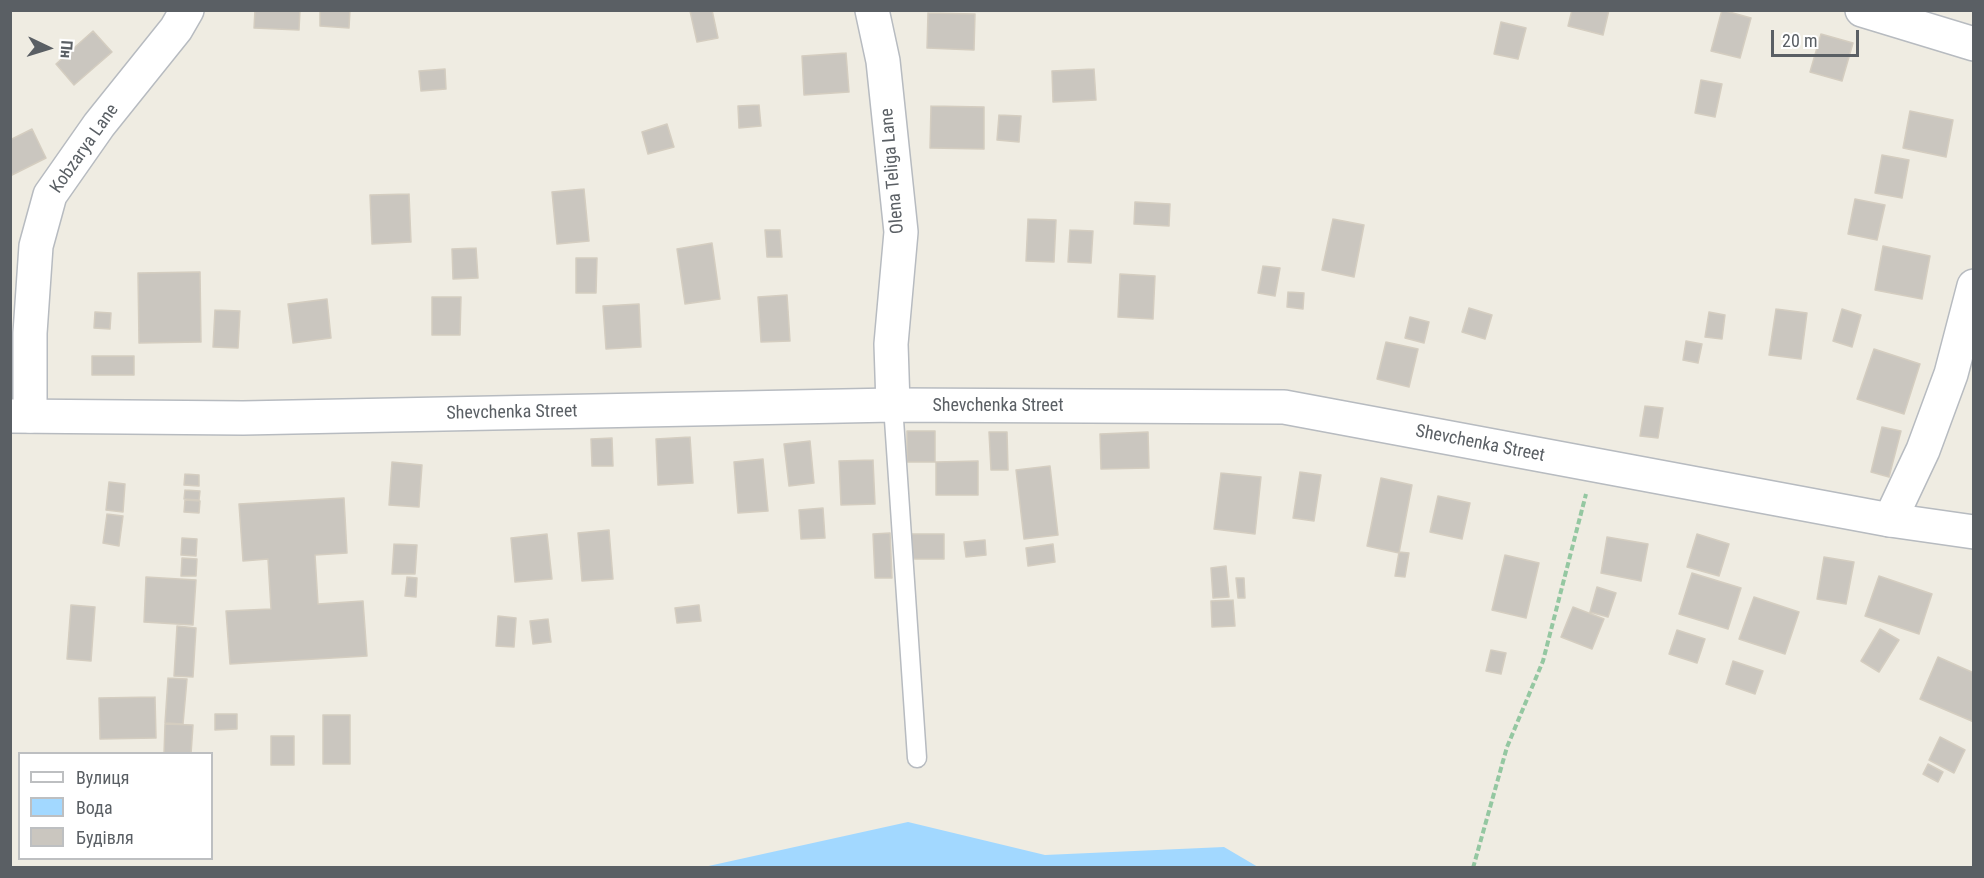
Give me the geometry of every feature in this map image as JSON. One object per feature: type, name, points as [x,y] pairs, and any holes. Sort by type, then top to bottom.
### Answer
[{"type":"street","name":"Kobzarya Lane","points":[[20,416],[30,333],[36,246],[50,195],[99,125],[176,29],[187,10]]},
{"type":"street","name":"Olena Teliga Lane","points":[[872,10],[883,61],[901,232],[891,344],[892,405]]},
{"type":"street","points":[[1862,10],[1974,44]]},
{"type":"street","points":[[1890,520],[1923,450],[1951,374],[1974,286]]},
{"type":"street","name":"Shevchenka Street","points":[[20,416],[243,418],[892,405],[1284,407],[1890,520],[1974,532]]},
{"type":"lane","points":[[892,405],[917,758]]},
{"type":"path","points":[[1473,867],[1507,747],[1543,661],[1588,487],[1588,464]]},
{"type":"water","points":[[908,822],[1045,855],[1224,847],[1258,867],[704,867]]},
{"type":"building","points":[[255,10],[300,10],[299,30],[254,28]]},
{"type":"building","points":[[320,10],[350,10],[349,28],[320,26]]},
{"type":"building","points":[[712,10],[718,38],[697,42],[690,11]]},
{"type":"building","points":[[1572,10],[1609,10],[1603,35],[1568,26]]},
{"type":"building","points":[[1722,10],[1751,18],[1740,58],[1711,51]]},
{"type":"building","points":[[928,13],[975,14],[974,50],[927,48]]},
{"type":"building","points":[[1501,22],[1526,28],[1518,59],[1494,54]]},
{"type":"building","points":[[93,31],[112,52],[74,85],[56,64]]},
{"type":"building","points":[[1821,34],[1853,43],[1842,81],[1810,72]]},
{"type":"building","points":[[846,53],[849,92],[804,95],[802,56]]},
{"type":"building","points":[[445,69],[446,89],[421,91],[419,71]]},
{"type":"building","points":[[1094,69],[1096,100],[1053,102],[1052,71]]},
{"type":"building","points":[[1701,80],[1722,84],[1715,117],[1695,113]]},
{"type":"building","points":[[759,105],[761,126],[739,128],[738,106]]},
{"type":"building","points":[[931,106],[984,107],[984,149],[930,148]]},
{"type":"building","points":[[1910,111],[1953,120],[1946,157],[1903,148]]},
{"type":"building","points":[[999,115],[1021,116],[1019,142],[997,140]]},
{"type":"building","points":[[667,124],[674,147],[648,154],[642,132]]},
{"type":"building","points":[[32,129],[46,158],[10,176],[10,140]]},
{"type":"building","points":[[1882,155],[1909,160],[1902,198],[1875,193]]},
{"type":"building","points":[[584,189],[589,241],[557,244],[552,192]]},
{"type":"building","points":[[409,194],[411,242],[372,244],[370,195]]},
{"type":"building","points":[[1855,199],[1885,205],[1877,240],[1848,234]]},
{"type":"building","points":[[1135,202],[1170,204],[1169,226],[1134,224]]},
{"type":"building","points":[[1028,219],[1056,220],[1054,262],[1026,261]]},
{"type":"building","points":[[1333,219],[1364,225],[1354,277],[1322,270]]},
{"type":"building","points":[[765,230],[780,230],[782,257],[767,257]]},
{"type":"building","points":[[1070,230],[1093,231],[1091,263],[1068,262]]},
{"type":"building","points":[[712,243],[720,299],[685,304],[677,249]]},
{"type":"building","points":[[1883,246],[1930,256],[1922,299],[1875,290]]},
{"type":"building","points":[[476,248],[478,278],[453,279],[452,249]]},
{"type":"building","points":[[576,258],[597,258],[596,293],[576,293]]},
{"type":"building","points":[[1263,266],[1280,268],[1275,296],[1258,293]]},
{"type":"building","points":[[200,272],[201,342],[139,343],[138,273]]},
{"type":"building","points":[[1120,274],[1155,276],[1153,319],[1118,317]]},
{"type":"building","points":[[1288,292],[1304,293],[1303,309],[1287,307]]},
{"type":"building","points":[[787,295],[790,341],[761,342],[758,297]]},
{"type":"building","points":[[432,297],[461,297],[460,335],[432,335]]},
{"type":"building","points":[[327,299],[331,338],[293,343],[288,304]]},
{"type":"building","points":[[639,304],[641,347],[606,349],[603,306]]},
{"type":"building","points":[[1469,308],[1492,315],[1485,339],[1462,332]]},
{"type":"building","points":[[1776,309],[1807,313],[1801,359],[1769,355]]},
{"type":"building","points":[[1842,309],[1861,315],[1852,347],[1833,341]]},
{"type":"building","points":[[215,310],[240,311],[238,348],[213,347]]},
{"type":"building","points":[[95,312],[111,313],[110,329],[94,328]]},
{"type":"building","points":[[1709,312],[1725,315],[1722,339],[1705,337]]},
{"type":"building","points":[[1410,317],[1429,322],[1424,343],[1405,338]]},
{"type":"building","points":[[1686,341],[1702,344],[1698,363],[1683,360]]},
{"type":"building","points":[[1386,342],[1418,349],[1409,387],[1377,379]]},
{"type":"building","points":[[1874,349],[1920,364],[1904,414],[1857,399]]},
{"type":"building","points":[[92,356],[134,356],[134,375],[92,375]]},
{"type":"building","points":[[1645,406],[1663,408],[1658,438],[1640,436]]},
{"type":"building","points":[[1882,427],[1901,431],[1889,477],[1871,472]]},
{"type":"building","points":[[907,431],[935,431],[935,462],[907,462]]},
{"type":"building","points":[[989,432],[1007,432],[1008,470],[991,470]]},
{"type":"building","points":[[1148,432],[1149,468],[1101,469],[1100,434]]},
{"type":"building","points":[[690,437],[693,483],[658,485],[656,439]]},
{"type":"building","points":[[612,438],[613,466],[592,466],[591,439]]},
{"type":"building","points":[[810,441],[814,483],[789,486],[784,444]]},
{"type":"building","points":[[763,459],[768,511],[738,513],[734,462]]},
{"type":"building","points":[[873,460],[875,504],[841,505],[839,461]]},
{"type":"building","points":[[978,461],[978,495],[936,495],[936,462]]},
{"type":"building","points":[[392,462],[422,465],[419,507],[389,505]]},
{"type":"building","points":[[1050,466],[1058,535],[1024,539],[1016,470]]},
{"type":"building","points":[[1300,472],[1321,475],[1314,521],[1293,518]]},
{"type":"building","points":[[1221,473],[1261,477],[1255,534],[1214,529]]},
{"type":"building","points":[[185,474],[199,475],[199,486],[184,485]]},
{"type":"building","points":[[1381,478],[1412,485],[1399,553],[1367,546]]},
{"type":"building","points":[[109,482],[125,484],[123,512],[106,510]]},
{"type":"building","points":[[185,490],[200,491],[199,500],[184,499]]},
{"type":"building","points":[[1438,496],[1470,503],[1462,539],[1430,532]]},
{"type":"building","points":[[344,498],[347,553],[315,555],[318,604],[363,601],[367,656],[230,664],[226,611],[271,609],[268,559],[243,561],[239,504]]},
{"type":"building","points":[[185,500],[200,501],[199,513],[184,512]]},
{"type":"building","points":[[823,508],[825,538],[801,539],[799,510]]},
{"type":"building","points":[[107,514],[123,516],[119,546],[103,543]]},
{"type":"building","points":[[609,530],[613,579],[582,581],[578,533]]},
{"type":"building","points":[[890,533],[892,578],[875,578],[873,534]]},
{"type":"building","points":[[547,534],[552,579],[515,582],[511,538]]},
{"type":"building","points":[[911,534],[944,534],[944,559],[911,559]]},
{"type":"building","points":[[1697,534],[1729,544],[1719,576],[1687,567]]},
{"type":"building","points":[[1607,537],[1648,544],[1641,581],[1601,573]]},
{"type":"building","points":[[182,538],[197,539],[196,556],[181,555]]},
{"type":"building","points":[[985,540],[986,555],[966,557],[964,542]]},
{"type":"building","points":[[394,544],[417,545],[415,574],[392,574]]},
{"type":"building","points":[[1053,544],[1055,562],[1028,566],[1026,548]]},
{"type":"building","points":[[1399,552],[1409,553],[1405,577],[1395,576]]},
{"type":"building","points":[[1505,555],[1539,563],[1526,618],[1492,610]]},
{"type":"building","points":[[1824,557],[1854,562],[1846,604],[1817,599]]},
{"type":"building","points":[[182,558],[197,559],[196,576],[181,576]]},
{"type":"building","points":[[1226,566],[1229,597],[1213,598],[1211,568]]},
{"type":"building","points":[[1692,573],[1741,588],[1728,629],[1679,614]]},
{"type":"building","points":[[1879,576],[1932,594],[1919,634],[1865,616]]},
{"type":"building","points":[[146,577],[196,580],[193,625],[144,622]]},
{"type":"building","points":[[407,577],[417,578],[416,597],[405,596]]},
{"type":"building","points":[[1236,578],[1244,578],[1245,598],[1238,598]]},
{"type":"building","points":[[1597,587],[1616,593],[1608,617],[1590,612]]},
{"type":"building","points":[[1754,597],[1799,612],[1785,654],[1739,639]]},
{"type":"building","points":[[1233,600],[1235,626],[1212,627],[1211,601]]},
{"type":"building","points":[[71,605],[95,607],[91,661],[67,659]]},
{"type":"building","points":[[699,605],[701,621],[677,623],[675,608]]},
{"type":"building","points":[[1573,607],[1604,619],[1592,649],[1561,637]]},
{"type":"building","points":[[498,616],[516,618],[514,647],[496,646]]},
{"type":"building","points":[[548,619],[551,642],[533,644],[530,621]]},
{"type":"building","points":[[177,626],[196,628],[193,677],[174,676]]},
{"type":"building","points":[[1880,629],[1899,640],[1879,672],[1861,661]]},
{"type":"building","points":[[1677,630],[1705,639],[1697,663],[1669,654]]},
{"type":"building","points":[[1491,650],[1506,653],[1501,674],[1486,671]]},
{"type":"building","points":[[1938,657],[1974,673],[1974,722],[1920,699]]},
{"type":"building","points":[[1733,661],[1763,671],[1755,694],[1726,684]]},
{"type":"building","points":[[168,678],[187,679],[183,724],[165,723]]},
{"type":"building","points":[[155,697],[156,738],[100,739],[99,698]]},
{"type":"building","points":[[215,714],[237,714],[237,729],[215,730]]},
{"type":"building","points":[[323,715],[350,715],[350,764],[323,764]]},
{"type":"building","points":[[165,724],[193,725],[191,752],[164,752]]},
{"type":"building","points":[[271,736],[294,736],[294,765],[271,765]]},
{"type":"building","points":[[1940,737],[1965,750],[1954,773],[1929,760]]},
{"type":"building","points":[[1928,764],[1943,772],[1938,782],[1923,774]]}]
